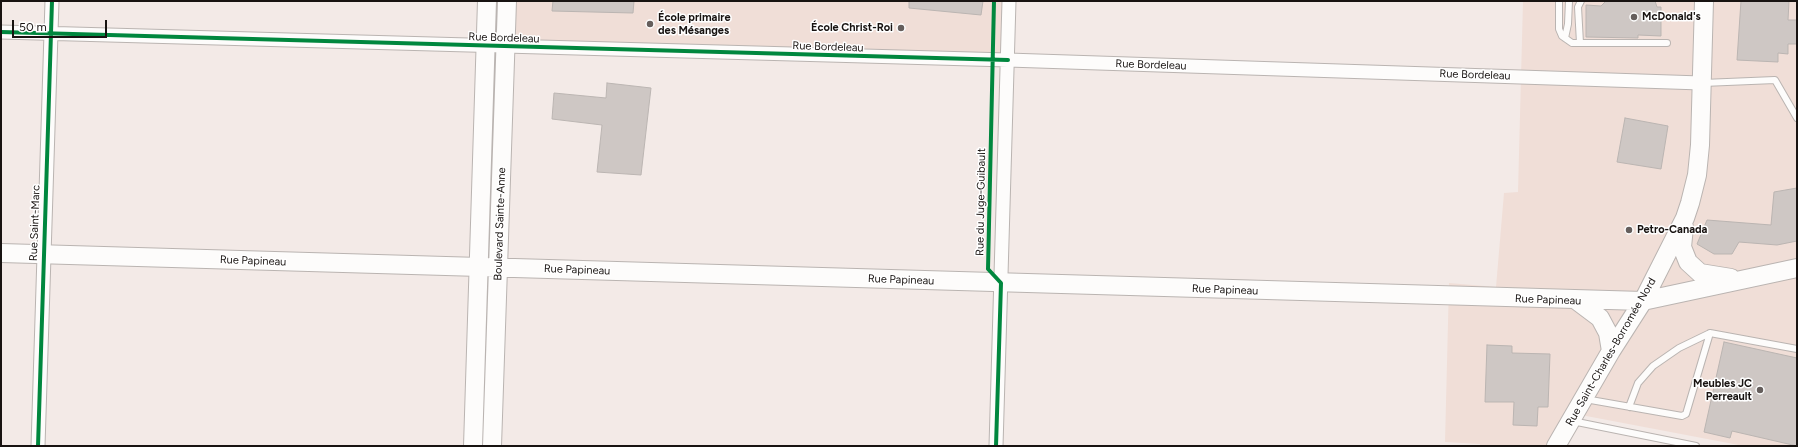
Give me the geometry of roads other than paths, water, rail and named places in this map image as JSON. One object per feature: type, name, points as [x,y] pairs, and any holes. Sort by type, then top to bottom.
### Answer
[{"type":"street","name":"Rue Saint-Marc","points":[[38,446],[52,1]]},
{"type":"street","name":"Boulevard Sainte-Anne","points":[[473,446],[487,1]]},
{"type":"street","name":"Boulevard Sainte-Anne","points":[[492,446],[507,1]]},
{"type":"street","name":"Rue du Juge-Guibault","points":[[996,446],[1010,1]]},
{"type":"street","name":"Rue Saint-Charles-Borromée Nord","points":[[1556,446],[1611,351],[1643,301],[1685,218],[1697,175],[1700,145],[1704,1]]},
{"type":"street","name":"Rue Bordeleau","points":[[1,32],[1008,60],[1701,83]]},
{"type":"street","points":[[1685,218],[1682,247],[1688,262],[1700,272],[1740,280]]},
{"type":"street","name":"Rue Papineau","points":[[1,253],[1643,301],[1797,268]]},
{"type":"street","points":[[1576,300],[1600,318],[1608,333],[1611,351]]},
{"type":"lane","points":[[1559,1],[1559,30],[1564,38],[1572,43],[1667,43]]},
{"type":"lane","points":[[1564,38],[1568,24],[1569,1]]},
{"type":"lane","points":[[1580,43],[1578,7],[1581,1]]},
{"type":"lane","points":[[1701,83],[1775,80],[1797,118]]},
{"type":"lane","points":[[1629,407],[1638,383],[1653,366],[1679,348],[1710,333],[1797,349]]},
{"type":"lane","points":[[1583,399],[1682,416],[1686,414],[1710,333]]},
{"type":"lane","points":[[1570,421],[1696,446]]},
{"type":"place","name":"McDonald's","points":[[1634,17]]},
{"type":"place","name":"École primaire des Mésanges","points":[[650,24]]},
{"type":"place","name":"École Christ-Roi","points":[[901,28]]},
{"type":"place","name":"Petro-Canada","points":[[1629,230]]},
{"type":"place","name":"Meubles JC Perreault","points":[[1760,390]]}]
